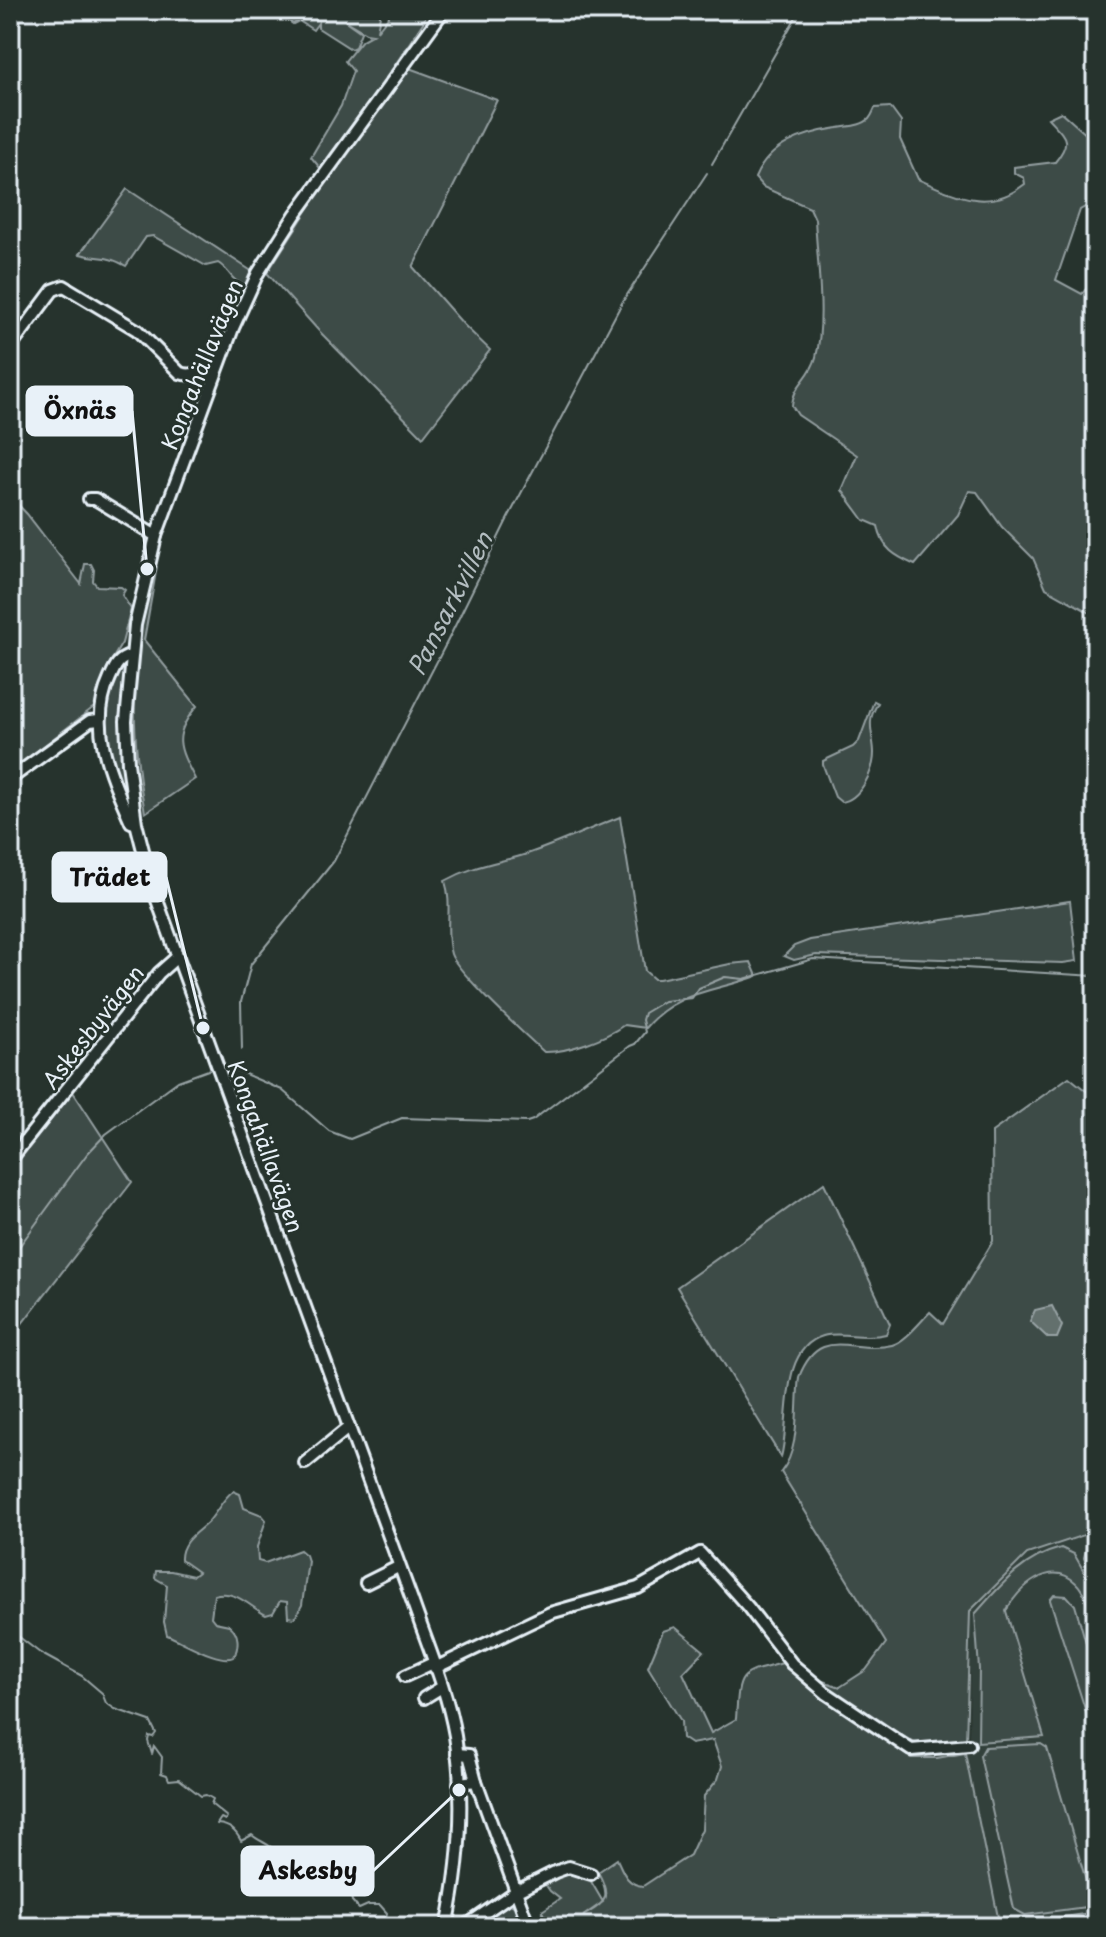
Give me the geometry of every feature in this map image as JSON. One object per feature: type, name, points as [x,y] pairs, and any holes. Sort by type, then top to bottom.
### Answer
[{"type":"street","name":"Kongahällavägen","points":[[444,10],[275,245],[244,302],[156,536],[143,582],[130,656],[126,732],[136,823],[149,877],[442,1687],[457,1754],[459,1783],[458,1861],[447,1927]]},
{"type":"street","points":[[10,348],[53,290],[64,286],[137,330],[180,373],[186,375],[201,370],[215,374]]},
{"type":"street","points":[[89,499],[95,499],[156,536]]},
{"type":"street","points":[[130,656],[117,664],[108,683],[99,720],[112,776],[131,822],[136,823]]},
{"type":"street","points":[[10,779],[90,721],[99,720]]},
{"type":"street","name":"Askesbyvägen","points":[[10,1160],[159,973],[177,957]]},
{"type":"street","points":[[305,1463],[348,1428]]},
{"type":"street","points":[[405,1676],[550,1613],[638,1588],[700,1553],[748,1607],[792,1664],[826,1693],[911,1750],[969,1745]]},
{"type":"street","points":[[366,1583],[398,1567]]},
{"type":"street","points":[[424,1698],[442,1687]]},
{"type":"street","points":[[457,1754],[469,1755],[529,1927]]},
{"type":"street","points":[[459,1783],[476,1781]]},
{"type":"street","points":[[464,1927],[515,1892],[569,1867],[591,1874]]},
{"type":"shaded area","points":[[273,10],[325,10],[324,13],[328,10],[381,10],[377,31],[388,17],[389,10],[413,10],[426,14],[385,80],[320,168],[311,157],[341,106],[353,71],[345,61],[362,40],[373,34],[344,20],[361,32],[355,47],[351,49],[318,28],[318,23],[313,30],[299,21],[293,24]]},
{"type":"shaded area","points":[[409,68],[497,100],[413,267],[490,350],[423,437],[267,273],[314,200]]},
{"type":"shaded area","points":[[890,107],[901,122],[900,139],[918,179],[972,199],[998,198],[1025,184],[1024,178],[1014,173],[1014,167],[1055,162],[1064,149],[1065,139],[1048,118],[1061,112],[1088,136],[1096,153],[1096,201],[1080,210],[1056,280],[1082,294],[1092,282],[1096,282],[1096,616],[1046,588],[1033,558],[1002,527],[977,492],[969,491],[958,515],[915,565],[896,555],[886,546],[878,526],[864,520],[842,490],[857,455],[798,415],[792,406],[795,392],[814,364],[819,342],[821,307],[815,219],[810,208],[763,187],[755,178],[769,157],[789,142],[813,133],[863,123],[875,108]]},
{"type":"shaded area","points":[[127,189],[253,272],[246,286],[237,282],[218,263],[206,266],[153,236],[146,237],[126,266],[80,254]]},
{"type":"shaded area","points":[[10,496],[81,584],[85,564],[91,564],[93,581],[97,586],[121,587],[125,590],[122,595],[131,609],[122,643],[107,668],[94,707],[10,772]]},
{"type":"shaded area","points":[[157,566],[144,640],[197,706],[184,725],[180,741],[195,779],[145,813],[136,741],[136,669],[144,606]]},
{"type":"shaded area","points":[[125,664],[121,732],[129,805],[109,760],[104,710],[119,665]]},
{"type":"shaded area","points":[[874,701],[878,703],[871,719],[872,768],[860,790],[841,802],[835,797],[823,761],[859,741]]},
{"type":"shaded area","points":[[620,817],[645,971],[654,979],[659,979],[751,962],[757,976],[683,999],[645,1028],[624,1025],[586,1044],[544,1052],[493,1004],[451,954],[445,881],[476,868],[539,850]]},
{"type":"shaded area","points":[[1070,901],[1077,961],[816,955],[794,960],[784,956],[794,946],[810,940]]},
{"type":"shaded area","points":[[1069,1077],[1096,1099],[1096,1927],[1000,1927],[965,1753],[969,1744],[970,1611],[1027,1554],[1090,1533],[942,1324],[993,1241],[992,1132]]},
{"type":"shaded area","points":[[1069,1077],[1096,1099],[1096,1587],[1084,1558],[1090,1533],[1027,1554],[970,1611],[966,1741],[920,1746],[833,1694],[814,1678],[840,1687],[866,1670],[886,1643],[781,1472],[792,1451],[799,1377],[807,1361],[827,1346],[892,1345],[907,1336],[930,1312],[943,1324],[993,1241],[992,1132]]},
{"type":"shaded area","points":[[73,1092],[132,1182],[10,1339],[10,1172]]},
{"type":"shaded area","points":[[824,1183],[890,1324],[886,1334],[823,1336],[809,1344],[799,1356],[789,1389],[781,1457],[677,1287]]},
{"type":"shaded area","points":[[1052,1306],[1062,1326],[1057,1338],[1048,1338],[1030,1321],[1035,1310]]},
{"type":"shaded area","points":[[233,1491],[240,1494],[244,1508],[262,1515],[266,1520],[257,1547],[258,1561],[265,1563],[300,1550],[308,1561],[302,1605],[295,1618],[288,1617],[287,1602],[280,1601],[273,1613],[266,1615],[235,1596],[214,1595],[211,1617],[215,1622],[229,1625],[237,1636],[234,1657],[227,1658],[210,1655],[167,1635],[164,1622],[167,1585],[155,1578],[156,1571],[193,1576],[198,1572],[181,1560],[183,1548]]},
{"type":"shaded area","points":[[1061,1548],[1074,1554],[1093,1587],[1096,1595],[1096,1635],[1080,1588],[1066,1576],[1046,1575],[1018,1593],[1006,1611],[1044,1737],[978,1742],[979,1669],[975,1614],[1023,1566]]},
{"type":"shaded area","points":[[1054,1595],[1067,1596],[1075,1605],[1096,1677],[1096,1743],[1050,1600]]},
{"type":"shaded area","points":[[675,1627],[704,1651],[683,1673],[711,1733],[736,1719],[740,1684],[749,1673],[783,1663],[818,1694],[911,1758],[965,1753],[1000,1927],[553,1927],[542,1911],[560,1899],[543,1881],[572,1870],[589,1878],[603,1901],[605,1888],[598,1872],[617,1859],[629,1880],[643,1886],[690,1855],[702,1829],[704,1796],[718,1779],[722,1766],[713,1740],[691,1744],[682,1738],[681,1721],[648,1667],[663,1631]]},
{"type":"shaded area","points":[[1041,1744],[1047,1748],[1092,1901],[1086,1907],[1025,1915],[1014,1909],[980,1756],[985,1747]]},
{"type":"shaded area","points":[[507,1903],[519,1908],[525,1927],[472,1927]]},
{"type":"shaded area","points":[[1090,1913],[1096,1916],[1096,1927],[1021,1927],[1024,1923]]},
{"type":"waterway","name":"Pansarkvillen","points":[[712,164],[800,10]]},
{"type":"waterway","name":"Pansarkvillen","points":[[242,1049],[241,1002],[251,964],[334,861],[508,518],[623,301],[707,173]]},
{"type":"waterway","points":[[224,1065],[282,1090],[329,1131],[350,1139],[402,1118],[527,1122],[635,1044],[645,1032],[644,1013],[664,1001],[692,998],[699,988],[725,977],[744,979],[813,959],[1096,976]]},
{"type":"waterway","points":[[10,1259],[87,1154],[106,1134],[178,1081],[211,1069]]},
{"type":"waterway","points":[[10,1626],[14,1633],[40,1653],[82,1676],[102,1693],[106,1703],[150,1721],[156,1733],[153,1737],[149,1736],[148,1741],[152,1754],[154,1746],[162,1757],[161,1773],[167,1775],[169,1780],[179,1779],[201,1796],[213,1799],[211,1804],[227,1817],[225,1820],[221,1818],[217,1824],[232,1829],[241,1841],[252,1835],[272,1848],[278,1854],[275,1858],[288,1865],[300,1858],[312,1862],[324,1859],[327,1876],[333,1875],[349,1888],[352,1901],[359,1909],[380,1905],[387,1913],[385,1922],[389,1927]]},
{"type":"place","name":"Öxnäs","points":[[147,569]]},
{"type":"place","name":"Trädet","points":[[203,1028]]},
{"type":"place","name":"Askesby","points":[[459,1790]]}]
